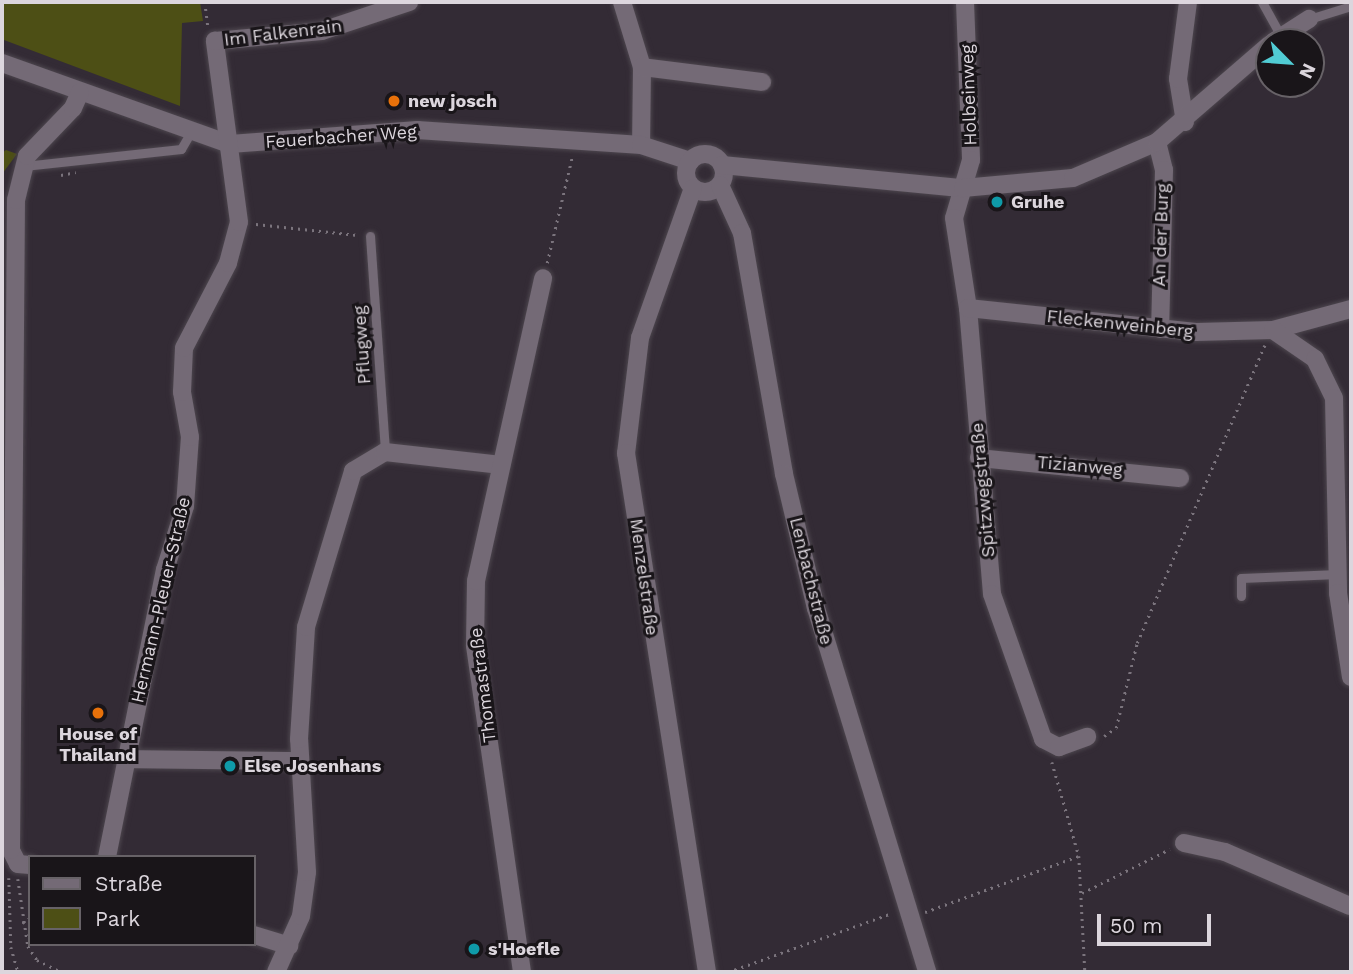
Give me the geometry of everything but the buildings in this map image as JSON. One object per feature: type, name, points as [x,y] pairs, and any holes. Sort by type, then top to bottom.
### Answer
[{"type":"street","name":"Im Falkenrain","points":[[230,144],[215,41],[322,31],[408,2]]},
{"type":"street","points":[[622,2],[642,67],[641,145]]},
{"type":"street","name":"Holbeinweg","points":[[963,188],[971,160],[965,2]]},
{"type":"street","points":[[1185,122],[1178,79],[1188,2]]},
{"type":"street","name":"Feuerbacher Weg","points":[[1295,28],[1309,19]]},
{"type":"street","name":"Feuerbacher Weg","points":[[2,63],[230,144],[417,130],[641,145],[690,161],[711,155],[722,165],[963,188],[1073,178],[1157,142],[1185,122],[1255,58]]},
{"type":"street","points":[[642,67],[762,82]]},
{"type":"street","points":[[24,864],[11,850],[15,274],[23,166],[80,92]]},
{"type":"street","name":"An der Burg","points":[[1157,142],[1164,170],[1160,329]]},
{"type":"street","name":"Hermann-Pleuer-Straße","points":[[107,855],[165,570],[185,506],[190,437],[182,392],[184,348],[228,263],[239,222],[230,144]]},
{"type":"street","points":[[690,161],[686,175],[693,188],[707,192],[720,185],[722,165]]},
{"type":"street","name":"Lenbachstraße","points":[[720,185],[742,233],[784,474],[816,608],[926,972]]},
{"type":"street","name":"Menzelstraße","points":[[693,188],[640,338],[626,453],[707,972]]},
{"type":"street","name":"Spitzwegstraße","points":[[963,188],[954,218],[968,308],[992,594],[1043,739]]},
{"type":"street","name":"Thomastraße","points":[[523,972],[475,645],[476,581],[543,278]]},
{"type":"street","name":"Fleckenweinberg","points":[[968,308],[1160,329],[1269,337],[1351,309]]},
{"type":"street","points":[[1269,337],[1315,359],[1334,398],[1338,574],[1351,677]]},
{"type":"street","points":[[276,972],[289,946],[307,872],[299,761],[310,610],[353,471],[385,452],[501,465]]},
{"type":"street","name":"Tizianweg","points":[[979,458],[1180,478]]},
{"type":"street","points":[[1043,739],[1059,747],[1087,737]]},
{"type":"street","points":[[127,759],[299,761]]},
{"type":"street","points":[[1184,843],[1225,852],[1351,903]]},
{"type":"street","points":[[256,935],[289,946]]},
{"type":"lane","points":[[1262,2],[1270,28]]},
{"type":"lane","name":"Feuerbacher Weg","points":[[1309,19],[1351,6]]},
{"type":"lane","points":[[23,166],[181,149],[191,132]]},
{"type":"lane","name":"Pflugweg","points":[[370,236],[385,452]]},
{"type":"lane","points":[[1241,596],[1241,578],[1338,574]]},
{"type":"path","points":[[205,2],[215,41]]},
{"type":"path","points":[[543,278],[575,140]]},
{"type":"path","points":[[239,222],[370,236]]},
{"type":"path","points":[[1087,737],[1109,736],[1116,728],[1137,643],[1269,337]]},
{"type":"path","points":[[1043,739],[1071,809],[1079,856],[1085,972]]},
{"type":"path","points":[[1082,893],[1184,843]]},
{"type":"path","points":[[727,972],[894,912],[898,922],[1079,856]]},
{"type":"path","points":[[24,864],[22,923],[28,938]]},
{"type":"path","points":[[18,972],[11,947],[9,876],[24,864]]},
{"type":"path","points":[[22,923],[28,919]]},
{"type":"path","points":[[31,946],[37,960],[62,972]]},
{"type":"green space","points":[[2,2],[200,2],[203,21],[182,23],[180,106],[4,40]]},
{"type":"green space","points":[[6,150],[17,154],[2,174],[2,153]]},
{"type":"place","name":"new josch","points":[[394,101]]},
{"type":"place","name":"Gruhe","points":[[997,202]]},
{"type":"place","name":"House of Thailand","points":[[98,713]]},
{"type":"place","name":"Else Josenhans","points":[[230,766]]},
{"type":"place","name":"s'Hoefle","points":[[474,949]]}]
